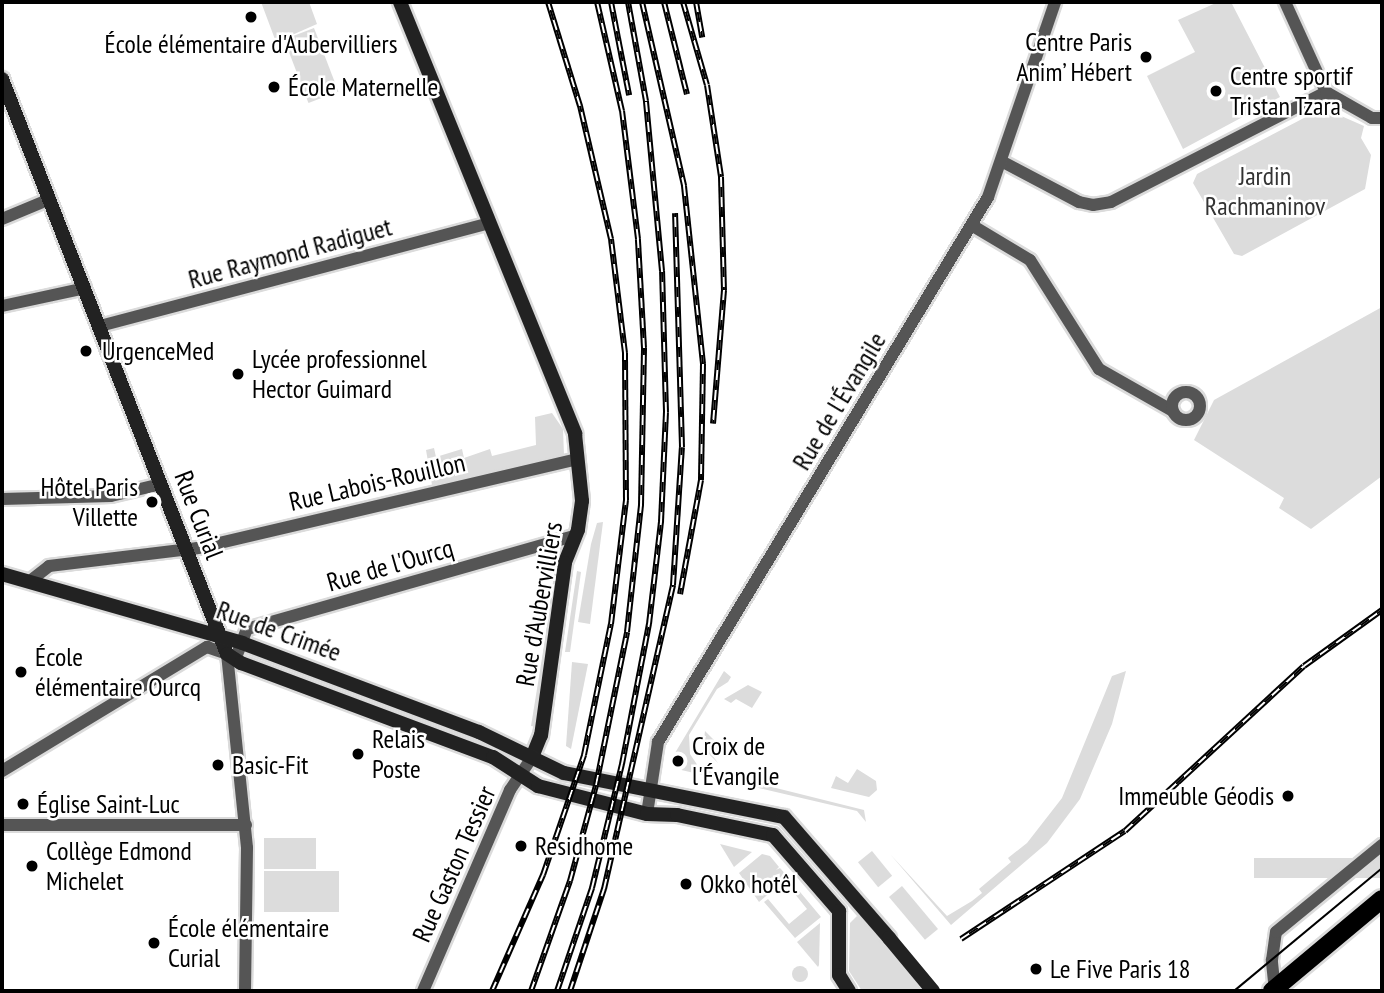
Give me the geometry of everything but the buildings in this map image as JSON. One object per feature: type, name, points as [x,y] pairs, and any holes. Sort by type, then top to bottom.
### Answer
[{"type":"main road","name":"Rue d'Aubervilliers","points":[[400,2],[575,433],[582,501],[576,535],[563,575],[541,736],[532,757]]},
{"type":"main road","name":"Rue Curial","points":[[2,79],[231,657]]},
{"type":"main road","name":"Rue de Crimée","points":[[2,574],[242,643],[532,757]]},
{"type":"main road","name":"Rue de Crimée","points":[[231,657],[493,757],[521,774]]},
{"type":"main road","points":[[532,757],[564,773],[784,817],[933,991]]},
{"type":"main road","points":[[521,774],[538,786],[647,814],[716,822],[782,840],[839,911],[845,987]]},
{"type":"main road","points":[[1274,991],[1382,899]]},
{"type":"street","name":"Rue de l'Évangile","points":[[647,814],[658,743],[972,226],[1003,162],[1055,2]]},
{"type":"street","points":[[1285,2],[1326,92],[1372,118],[1382,118]]},
{"type":"street","points":[[1003,162],[1079,202],[1111,202],[1326,92]]},
{"type":"street","points":[[2,219],[50,199]]},
{"type":"street","name":"Rue Raymond Radiguet","points":[[100,326],[491,223]]},
{"type":"street","points":[[972,226],[1030,260],[1099,369],[1172,411]]},
{"type":"street","points":[[2,306],[85,288]]},
{"type":"street","name":"Rue Labois-Rouillon","points":[[30,581],[48,566],[186,549],[578,458]]},
{"type":"street","points":[[2,499],[111,496],[161,484]]},
{"type":"street","name":"Rue de l'Ourcq","points":[[231,657],[242,643],[247,629],[576,535]]},
{"type":"street","points":[[190,626],[194,639],[190,655]]},
{"type":"street","points":[[2,771],[190,655],[210,646],[231,657]]},
{"type":"street","name":"Rue Curial","points":[[231,657],[246,825],[245,991]]},
{"type":"street","name":"Rue Gaston Tessier","points":[[423,991],[521,774],[532,757]]},
{"type":"street","points":[[2,825],[246,825]]},
{"type":"street","points":[[1274,991],[1276,932],[1382,845]]},
{"type":"green space","points":[[261,2],[309,2],[317,24],[276,42]]},
{"type":"green space","name":"Centre sportif Tristan Tzara","points":[[1218,2],[1231,2],[1280,97],[1183,149],[1147,76],[1195,52],[1178,20]]},
{"type":"green space","points":[[314,28],[338,91],[308,103],[284,39]]},
{"type":"green space","name":"Jardin Rachmaninov","points":[[1323,108],[1364,126],[1361,138],[1371,155],[1365,189],[1242,256],[1234,254],[1193,183],[1197,174]]},
{"type":"green space","points":[[1382,307],[1382,476],[1311,529],[1279,508],[1284,498],[1194,440],[1214,400]]},
{"type":"green space","points":[[552,413],[563,429],[564,455],[432,485],[426,450],[434,448],[436,457],[462,449],[464,458],[490,449],[492,456],[536,445],[535,417]]},
{"type":"green space","points":[[603,522],[590,624],[578,622],[591,544],[597,523]]},
{"type":"green space","points":[[577,571],[581,572],[570,652],[565,652]]},
{"type":"green space","points":[[548,621],[552,622],[536,727],[531,726]]},
{"type":"green space","points":[[572,662],[588,664],[571,749],[566,746]]},
{"type":"green space","points":[[724,671],[731,677],[717,689],[689,735],[690,754],[700,769],[864,810],[866,822],[857,811],[677,769],[678,759],[672,758]]},
{"type":"green space","points":[[1126,671],[1112,724],[1080,799],[1047,843],[951,925],[890,854],[947,916],[972,901],[982,893],[979,889],[1011,862],[1008,858],[1027,843],[1062,798],[1112,676]]},
{"type":"green space","points":[[748,685],[762,692],[752,708],[736,699],[731,703],[724,699]]},
{"type":"green space","points":[[705,731],[719,745],[712,755],[718,763],[703,748]]},
{"type":"green space","points":[[857,769],[876,781],[877,790],[869,797],[831,788],[836,776],[848,783]]},
{"type":"green space","points":[[264,838],[316,838],[316,869],[264,869]]},
{"type":"green space","points":[[720,844],[752,852],[734,867]]},
{"type":"green space","points":[[872,851],[892,876],[878,887],[858,862]]},
{"type":"green space","points":[[762,854],[770,856],[779,867],[776,870],[780,868],[788,877],[759,902],[739,873]]},
{"type":"green space","points":[[1254,858],[1382,858],[1382,878],[1254,878]]},
{"type":"green space","points":[[264,871],[339,871],[339,912],[264,912]]},
{"type":"green space","points":[[790,880],[821,917],[795,938],[764,902],[768,899],[789,924],[807,909],[786,883]]},
{"type":"green space","points":[[902,886],[938,929],[925,940],[889,897]]},
{"type":"green space","points":[[857,916],[865,920],[925,991],[862,991],[849,971],[850,923]]},
{"type":"green space","points":[[820,923],[819,965],[818,967],[797,942]]},
{"type":"green space","points":[[800,966],[808,974],[800,982],[792,974]]},
{"type":"tram line","points":[[1234,991],[1382,868]]},
{"type":"railway","points":[[492,991],[543,875],[584,755],[611,624],[626,500],[625,353],[611,239],[580,106],[548,2]]},
{"type":"railway","points":[[531,991],[570,881],[596,785],[627,632],[641,505],[644,348],[638,239],[622,111],[597,2]]},
{"type":"railway","points":[[611,2],[629,95]]},
{"type":"railway","points":[[557,991],[592,888],[622,764],[649,624],[661,522],[666,412],[662,271],[646,101],[628,2]]},
{"type":"railway","points":[[642,2],[684,186],[703,364],[701,480],[680,594]]},
{"type":"railway","points":[[664,2],[687,94]]},
{"type":"railway","points":[[683,2],[707,85],[721,177],[724,290],[713,424]]},
{"type":"railway","points":[[696,2],[702,37]]},
{"type":"railway","points":[[570,991],[604,889],[673,585],[682,447],[675,213]]},
{"type":"railway","points":[[961,939],[1125,831],[1304,666],[1382,610]]},
{"type":"place","name":"École élémentaire d'Aubervilliers","points":[[251,17]]},
{"type":"place","name":"Centre Paris Anim’ Hébert","points":[[1146,57]]},
{"type":"place","name":"École Maternelle","points":[[274,87]]},
{"type":"place","name":"Centre sportif Tristan Tzara","points":[[1216,91]]},
{"type":"place","name":"UrgenceMed","points":[[86,351]]},
{"type":"place","name":"Lycée professionnel Hector Guimard","points":[[238,374]]},
{"type":"place","name":"Hôtel Paris Villette","points":[[152,502]]},
{"type":"place","name":"École élémentaire Ourcq","points":[[21,672]]},
{"type":"place","name":"Relais Poste","points":[[358,754]]},
{"type":"place","name":"Croix de l'Évangile","points":[[678,761]]},
{"type":"place","name":"Basic-Fit","points":[[218,765]]},
{"type":"place","name":"Immeuble Géodis","points":[[1288,796]]},
{"type":"place","name":"Église Saint-Luc","points":[[23,804]]},
{"type":"place","name":"Residhome","points":[[521,846]]},
{"type":"place","name":"Collège Edmond Michelet","points":[[32,866]]},
{"type":"place","name":"Okko hotêl","points":[[686,884]]},
{"type":"place","name":"École élémentaire Curial","points":[[154,943]]},
{"type":"place","name":"Le Five Paris 18","points":[[1036,969]]}]
